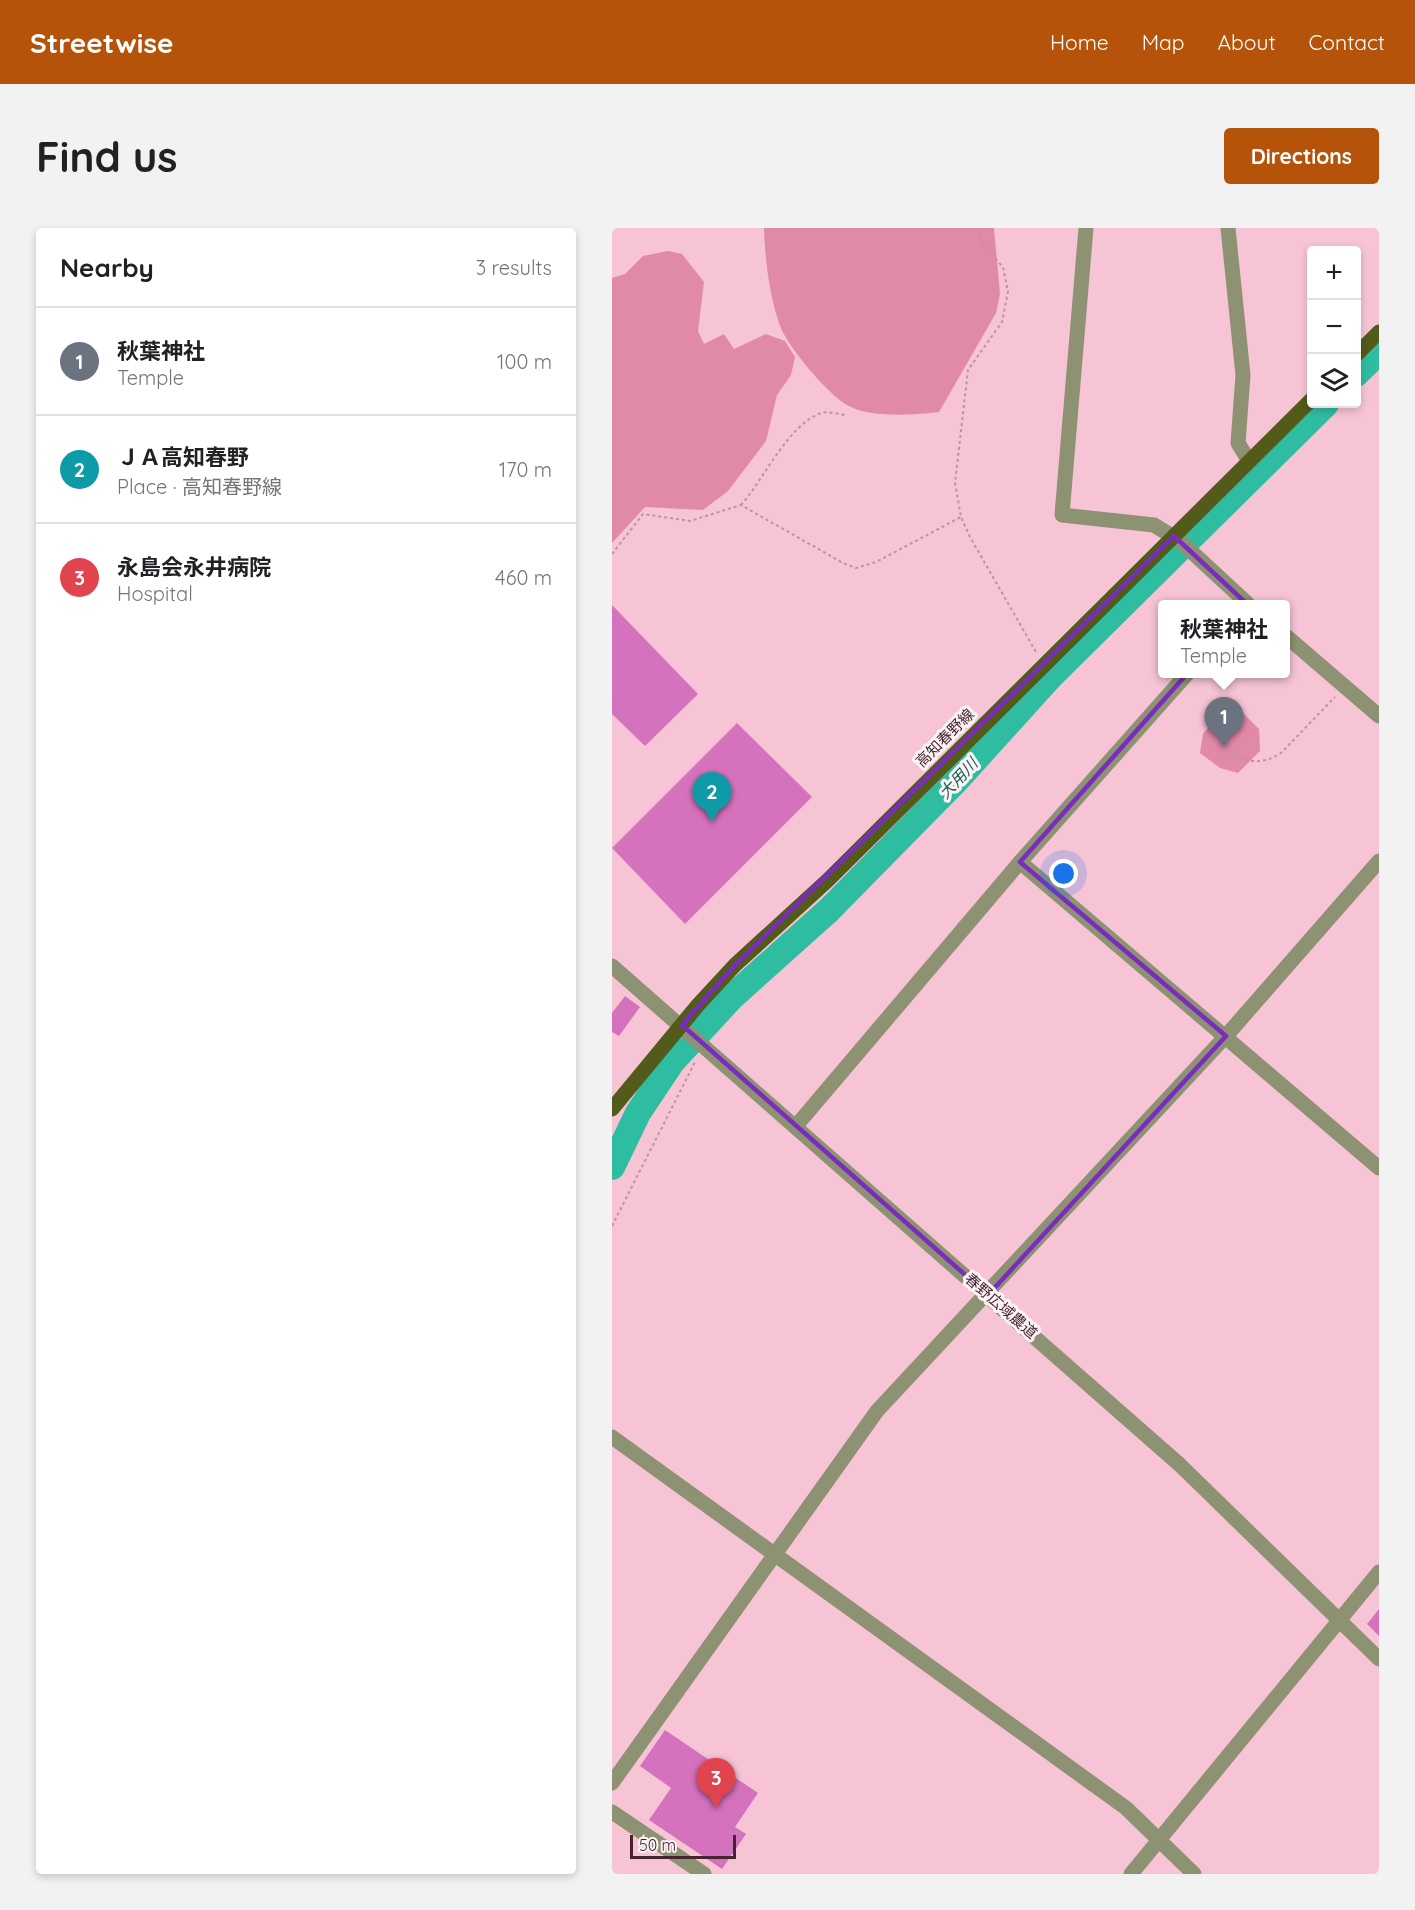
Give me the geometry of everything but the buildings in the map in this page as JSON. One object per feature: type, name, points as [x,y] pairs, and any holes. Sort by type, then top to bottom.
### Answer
[{"type":"main road","points":[[1357,354],[1379,332]]},
{"type":"main road","name":"高知春野線","points":[[612,1109],[682,1024],[735,965],[828,880],[1044,665],[1182,543],[1249,461],[1307,403]]},
{"type":"street","points":[[1086,228],[1062,515],[1154,525],[1182,543],[1244,600]]},
{"type":"street","points":[[1228,228],[1243,375],[1238,443],[1249,461]]},
{"type":"street","points":[[1290,639],[1379,716]]},
{"type":"street","points":[[796,1126],[1020,862],[1183,678]]},
{"type":"street","points":[[612,1783],[776,1556],[877,1411],[1226,1036],[1379,861]]},
{"type":"street","points":[[1020,862],[1379,1168]]},
{"type":"street","name":"春野広域農道","points":[[612,966],[682,1024],[1180,1465],[1379,1659]]},
{"type":"street","points":[[612,1437],[1126,1808],[1194,1874]]},
{"type":"street","points":[[1131,1874],[1346,1626],[1379,1572]]},
{"type":"street","points":[[612,1812],[704,1874]]},
{"type":"path","points":[[977,228],[984,246],[1003,267],[1008,292],[1002,322],[968,370],[955,483],[961,518],[992,578],[1044,665]]},
{"type":"path","points":[[612,554],[643,514],[690,521],[741,505],[758,486],[796,429],[823,413],[845,415]]},
{"type":"path","points":[[741,505],[843,563],[856,568],[876,562],[961,518]]},
{"type":"path","points":[[1234,755],[1245,761],[1261,762],[1272,759],[1281,753],[1345,687]]},
{"type":"path","points":[[612,1226],[704,1044]]},
{"type":"highlighted area","points":[[1174,536],[1248,605],[1020,862],[1226,1036],[988,1295],[682,1025],[735,965]]},
{"type":"shaded area","points":[[764,228],[994,228],[1000,294],[996,313],[939,412],[893,415],[858,410],[830,392],[799,356],[779,323],[768,276]]},
{"type":"shaded area","points":[[668,251],[682,254],[704,282],[698,331],[704,344],[724,334],[734,349],[766,334],[785,341],[795,357],[791,375],[777,395],[766,441],[728,491],[703,510],[645,507],[612,543],[612,278],[625,274],[643,256]]},
{"type":"shaded area","points":[[1242,712],[1259,729],[1260,751],[1238,773],[1220,768],[1200,753],[1203,734],[1220,713]]},
{"type":"waterway","name":"大用川","points":[[1361,369],[1379,352]]},
{"type":"waterway","name":"大用川","points":[[612,1167],[638,1113],[672,1062],[732,997],[829,910],[955,782],[1050,677],[1322,408]]},
{"type":"place","name":"秋葉神社","points":[[1224,747]]},
{"type":"place","name":"ＪＡ高知春野","points":[[712,822]]},
{"type":"place","name":"永島会永井病院","points":[[716,1808]]}]
